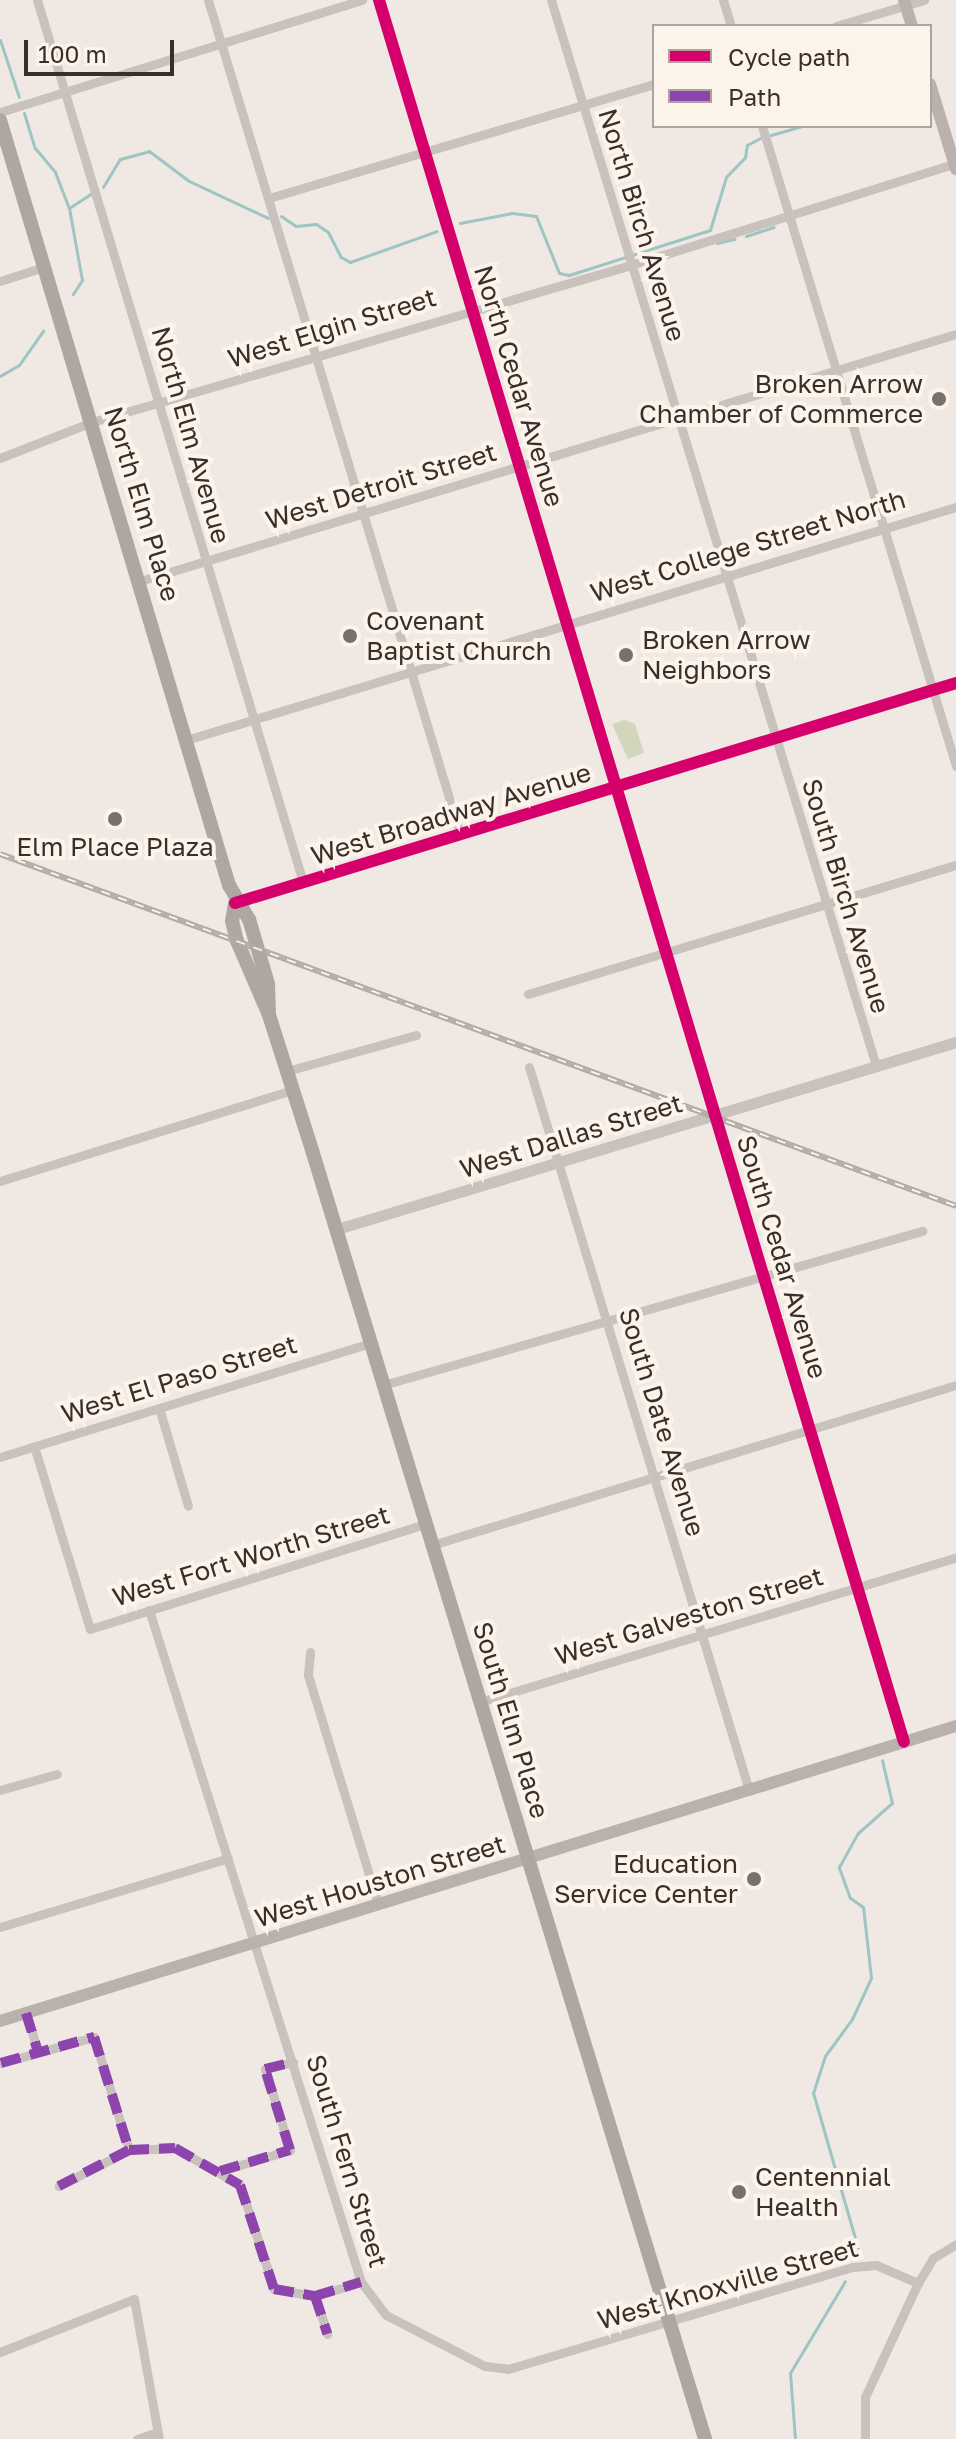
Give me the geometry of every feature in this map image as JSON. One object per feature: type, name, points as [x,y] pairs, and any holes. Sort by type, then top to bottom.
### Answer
[{"type":"main road","points":[[905,2],[911,24]]},
{"type":"main road","points":[[932,90],[955,165]]},
{"type":"main road","name":"North Elm Place","points":[[0,120],[235,903]]},
{"type":"main road","name":"South Elm Place","points":[[235,903],[232,921],[237,941],[269,1015],[337,1229],[705,2439]]},
{"type":"main road","name":"West Houston Street","points":[[0,2021],[956,1726]]},
{"type":"street","name":"North Elm Avenue","points":[[37,0],[303,882]]},
{"type":"street","points":[[208,0],[460,834]]},
{"type":"street","points":[[0,112],[362,0]]},
{"type":"street","name":"North Cedar Avenue","points":[[379,0],[619,785]]},
{"type":"street","name":"North Birch Avenue","points":[[551,0],[776,738]]},
{"type":"street","points":[[723,0],[730,24]]},
{"type":"street","points":[[842,24],[905,2],[924,0]]},
{"type":"street","points":[[269,198],[652,85]]},
{"type":"street","points":[[763,128],[956,766]]},
{"type":"street","name":"West Elgin Street","points":[[0,458],[92,422],[955,165]]},
{"type":"street","points":[[0,281],[44,267]]},
{"type":"street","name":"West Detroit Street","points":[[140,581],[956,334]]},
{"type":"street","name":"West College Street North","points":[[186,740],[956,507]]},
{"type":"street","name":"West Broadway Avenue","points":[[235,903],[956,683]]},
{"type":"street","name":"South Birch Avenue","points":[[776,738],[876,1066]]},
{"type":"street","name":"South Cedar Avenue","points":[[619,785],[904,1742]]},
{"type":"street","points":[[528,994],[956,865]]},
{"type":"street","points":[[287,1071],[416,1035]]},
{"type":"street","name":"West Dallas Street","points":[[337,1229],[956,1042]]},
{"type":"street","name":"South Date Avenue","points":[[529,1067],[749,1790]]},
{"type":"street","points":[[0,1181],[293,1090]]},
{"type":"street","points":[[383,1385],[766,1272],[922,1231]]},
{"type":"street","name":"West El Paso Street","points":[[0,1457],[370,1343]]},
{"type":"street","points":[[432,1545],[956,1385]]},
{"type":"street","points":[[159,1408],[188,1506]]},
{"type":"street","name":"West Fort Worth Street","points":[[34,1446],[90,1629],[426,1524]]},
{"type":"street","name":"West Galveston Street","points":[[480,1702],[956,1557]]},
{"type":"street","name":"South Fern Street","points":[[149,1610],[361,2282],[386,2315],[494,2369]]},
{"type":"street","points":[[310,1652],[308,1675],[378,1904]]},
{"type":"street","points":[[0,1790],[57,1774]]},
{"type":"street","points":[[0,1927],[228,1858]]},
{"type":"street","points":[[26,2013],[38,2052]]},
{"type":"street","points":[[1,2063],[94,2037],[129,2150]]},
{"type":"street","points":[[220,2171],[290,2150],[265,2069],[293,2062]]},
{"type":"street","points":[[59,2186],[129,2150],[175,2148],[240,2185],[274,2289],[315,2296],[361,2282]]},
{"type":"street","points":[[865,2439],[865,2397],[918,2283],[933,2258],[956,2244]]},
{"type":"street","name":"West Knoxville Street","points":[[494,2369],[522,2367],[862,2265],[891,2270],[918,2283]]},
{"type":"street","points":[[315,2296],[327,2334]]},
{"type":"street","points":[[0,2352],[134,2299],[158,2436],[137,2439]]},
{"type":"green space","points":[[625,720],[635,724],[644,753],[628,759],[612,724]]},
{"type":"waterway","points":[[0,40],[19,97]]},
{"type":"waterway","points":[[24,113],[35,148],[55,172],[69,208],[82,280],[73,294]]},
{"type":"waterway","points":[[771,135],[796,128]]},
{"type":"waterway","points":[[460,223],[512,213],[536,216],[559,273],[569,275],[710,230],[726,177],[745,157],[747,145],[760,138]]},
{"type":"waterway","points":[[103,187],[120,159],[149,151],[189,181],[268,218]]},
{"type":"waterway","points":[[69,208],[92,193]]},
{"type":"waterway","points":[[281,216],[296,226],[316,224],[328,232],[341,257],[350,262],[437,231]]},
{"type":"waterway","points":[[746,236],[774,227]]},
{"type":"waterway","points":[[717,243],[735,239]]},
{"type":"waterway","points":[[0,376],[19,365],[43,331]]},
{"type":"waterway","points":[[859,2252],[813,2093],[825,2056],[852,2019],[871,1978],[863,1907],[850,1898],[839,1867],[858,1833],[892,1803],[882,1760]]},
{"type":"waterway","points":[[795,2439],[790,2373],[845,2281]]},
{"type":"railway","points":[[0,854],[956,1206]]},
{"type":"marked path","points":[[26,2013],[38,2052]]},
{"type":"marked path","points":[[1,2063],[94,2037],[129,2150],[59,2186]]},
{"type":"marked path","points":[[220,2171],[290,2150],[265,2069],[293,2062]]},
{"type":"marked path","points":[[129,2150],[175,2148],[240,2185],[274,2289],[315,2296],[361,2282]]},
{"type":"marked path","points":[[315,2296],[327,2334]]},
{"type":"cycle path","points":[[379,0],[904,1742]]},
{"type":"cycle path","points":[[235,903],[956,683]]},
{"type":"place","name":"Broken Arrow Chamber of Commerce","points":[[939,399]]},
{"type":"place","name":"Covenant Baptist Church","points":[[350,636]]},
{"type":"place","name":"Broken Arrow Neighbors","points":[[626,655]]},
{"type":"place","name":"Elm Place Plaza","points":[[115,819]]},
{"type":"place","name":"Education Service Center","points":[[754,1879]]},
{"type":"place","name":"Centennial Health","points":[[739,2192]]}]
